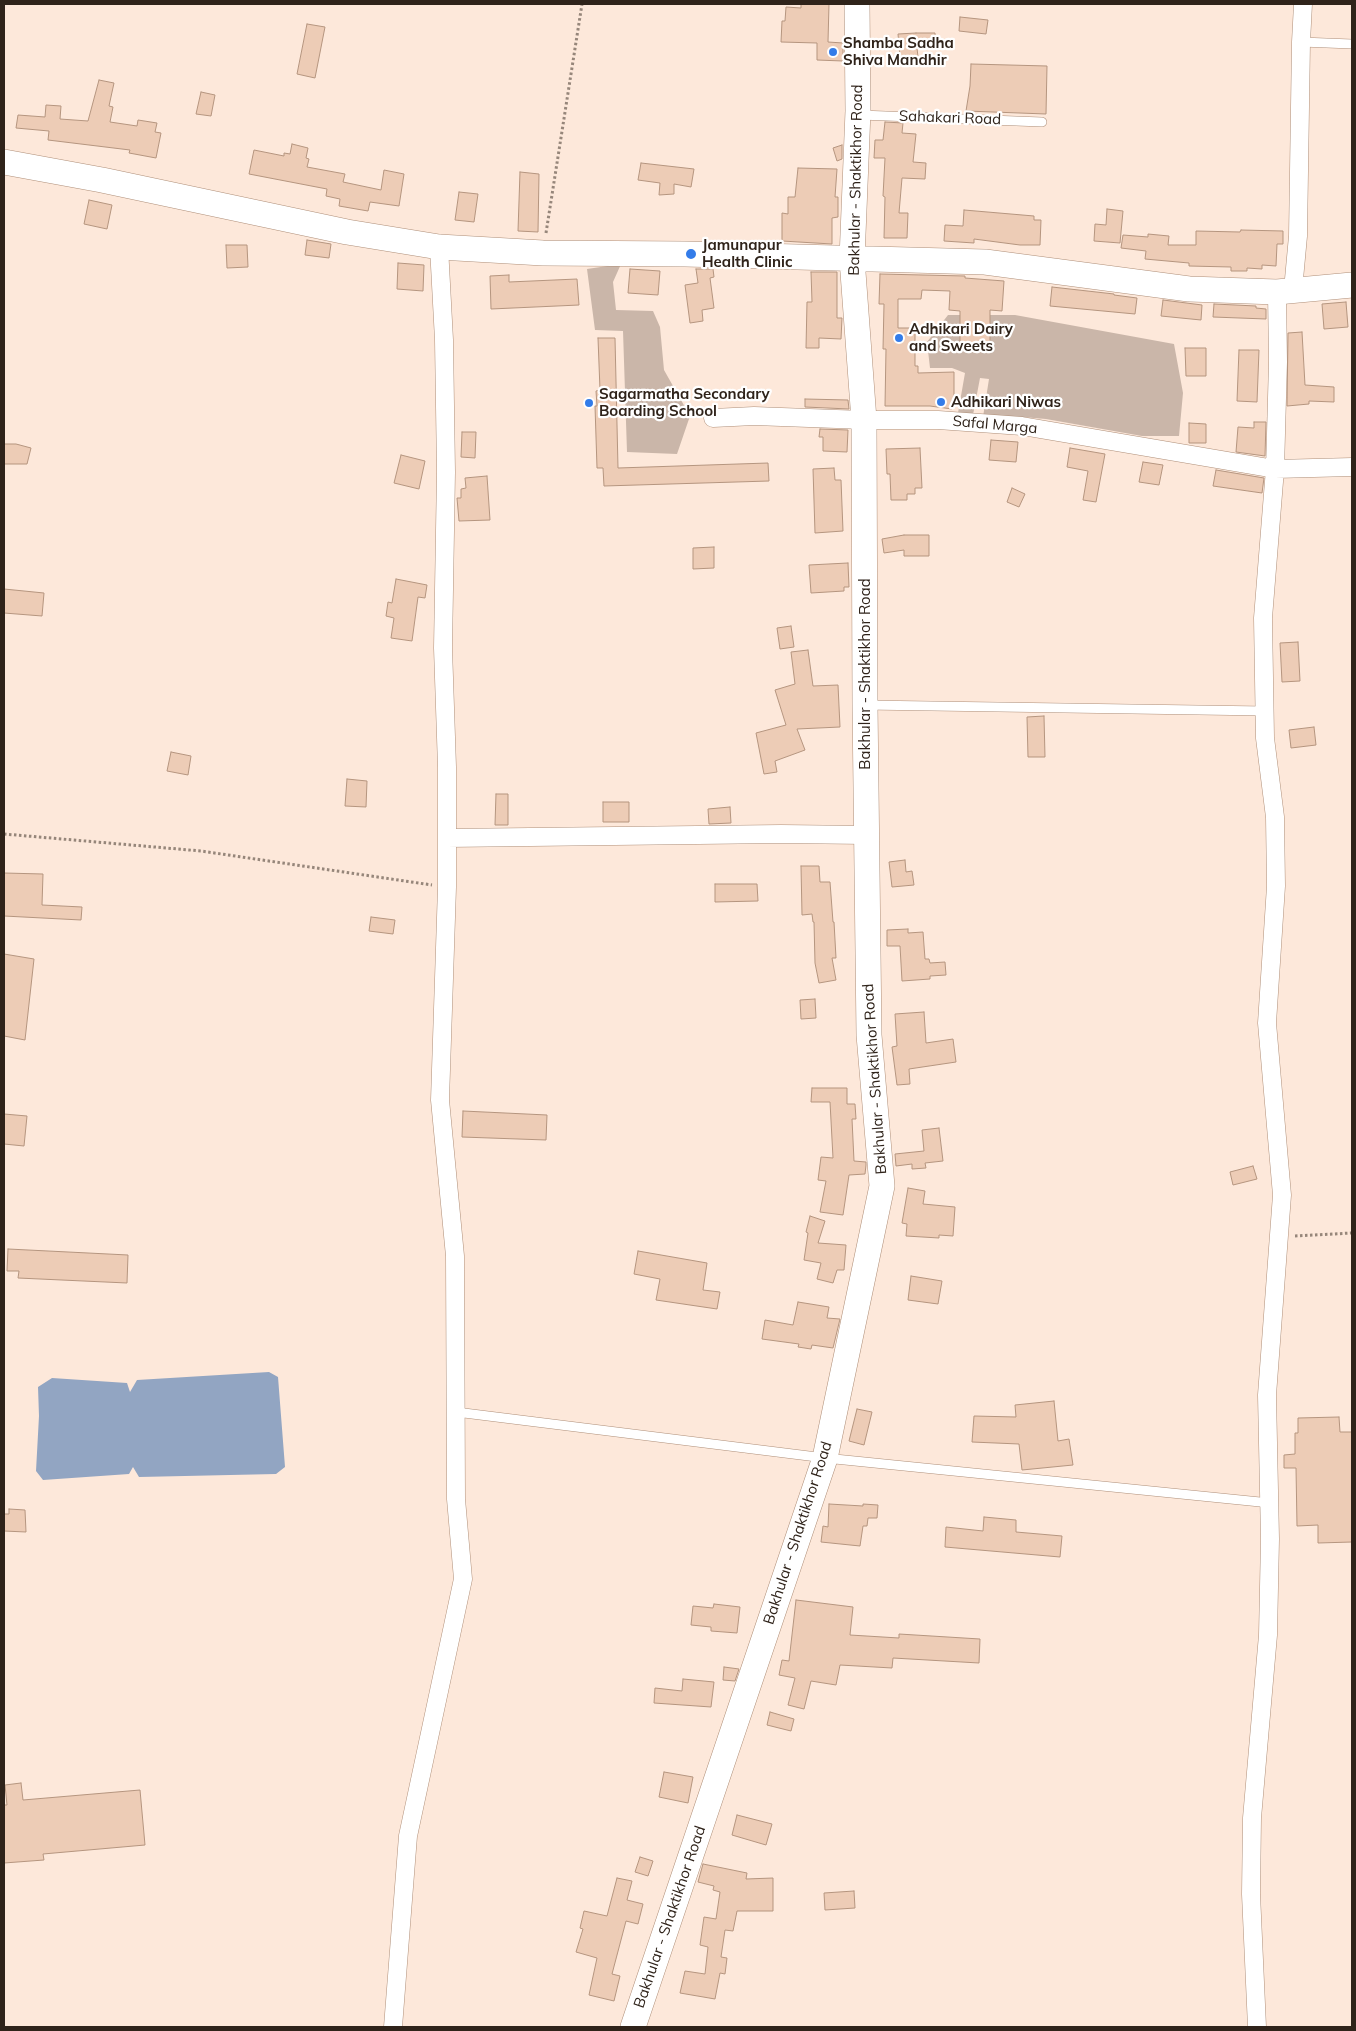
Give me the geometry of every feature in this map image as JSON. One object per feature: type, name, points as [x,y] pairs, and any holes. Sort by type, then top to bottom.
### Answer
[{"type":"street","name":"Bakhular - Shaktikhor Road","points":[[633,2027],[825,1458],[882,1186],[869,1035],[864,420],[852,259],[857,115],[857,4]]},
{"type":"street","points":[[1257,2027],[1251,1894],[1252,1828],[1268,1636],[1270,1503],[1267,1395],[1282,1194],[1267,1023],[1276,886],[1275,817],[1266,738],[1263,618],[1275,468],[1278,362],[1285,291],[1298,236],[1301,42],[1304,4]]},
{"type":"street","points":[[4,162],[112,182],[347,232],[439,247],[543,253],[685,254],[985,262],[1189,289],[1285,291],[1352,285]]},
{"type":"street","points":[[393,2027],[408,1836],[464,1579],[456,1499],[455,1256],[440,1100],[447,887],[447,767],[443,648],[446,472],[444,340],[439,247]]},
{"type":"street","name":"Safal Marga","points":[[712,418],[754,416],[864,420],[938,420],[1022,426],[1275,468],[1352,468]]},
{"type":"street","points":[[447,838],[781,834],[867,835]]},
{"type":"lane","points":[[1301,42],[1352,44]]},
{"type":"lane","name":"Sahakari Road","points":[[857,115],[1042,122]]},
{"type":"lane","points":[[865,705],[1265,711]]},
{"type":"lane","points":[[456,1412],[825,1458],[1270,1503]]},
{"type":"path","points":[[543,253],[582,4]]},
{"type":"path","points":[[4,834],[201,851],[447,887]]},
{"type":"path","points":[[1279,1236],[1352,1234]]},
{"type":"shaded area","points":[[621,264],[613,282],[616,310],[653,311],[660,327],[664,370],[690,416],[677,454],[627,452],[623,331],[595,330],[587,269]]},
{"type":"shaded area","points":[[948,315],[1015,315],[1174,344],[1183,393],[1179,436],[1142,436],[1046,419],[983,417],[989,379],[980,378],[973,415],[958,413],[965,373],[952,368],[930,368],[927,342]]},
{"type":"water","points":[[269,1372],[278,1377],[285,1467],[276,1474],[139,1477],[133,1467],[129,1474],[43,1480],[36,1471],[39,1416],[38,1387],[52,1378],[127,1383],[130,1392],[137,1380]]},
{"type":"building","points":[[801,4],[829,4],[828,42],[843,43],[843,61],[817,60],[817,43],[781,42],[782,21],[785,21],[786,7],[801,8]]},
{"type":"building","points":[[960,17],[988,20],[986,34],[959,31]]},
{"type":"building","points":[[307,24],[325,27],[315,78],[297,74]]},
{"type":"building","points":[[935,33],[935,47],[917,48],[918,57],[900,58],[898,34]]},
{"type":"building","points":[[971,64],[1047,66],[1046,114],[966,111]]},
{"type":"building","points":[[99,80],[114,83],[109,106],[113,107],[110,122],[137,126],[138,120],[157,123],[155,132],[161,133],[156,158],[129,153],[130,150],[48,140],[49,131],[16,128],[18,115],[45,117],[46,105],[61,106],[60,119],[88,121]]},
{"type":"building","points":[[201,92],[215,95],[211,116],[196,114]]},
{"type":"building","points":[[885,122],[903,123],[902,133],[916,134],[913,162],[926,163],[925,179],[902,178],[899,213],[908,213],[907,238],[884,238],[885,197],[883,196],[885,158],[874,158],[875,140],[883,140]]},
{"type":"building","points":[[292,144],[308,148],[306,158],[309,159],[307,167],[345,174],[343,182],[381,190],[384,170],[404,174],[399,206],[370,202],[368,211],[339,206],[340,199],[326,196],[327,189],[249,174],[254,150],[284,156],[284,153],[290,154]]},
{"type":"building","points":[[842,145],[842,159],[837,161],[833,148]]},
{"type":"building","points":[[641,163],[694,169],[691,187],[674,184],[674,194],[659,195],[660,183],[638,180]]},
{"type":"building","points":[[798,168],[837,169],[835,197],[838,197],[838,217],[832,218],[832,244],[782,241],[782,213],[788,214],[788,197],[795,197]]},
{"type":"building","points":[[520,172],[539,174],[538,232],[518,231]]},
{"type":"building","points":[[459,192],[478,194],[474,222],[455,220]]},
{"type":"building","points":[[89,200],[112,205],[107,229],[84,224]]},
{"type":"building","points":[[1107,209],[1123,211],[1120,243],[1094,241],[1095,224],[1106,225]]},
{"type":"building","points":[[964,210],[1034,216],[1034,220],[1041,220],[1040,245],[1020,245],[974,239],[974,243],[944,241],[945,225],[963,226]]},
{"type":"building","points":[[1241,230],[1283,231],[1283,244],[1277,244],[1276,266],[1262,265],[1262,269],[1247,268],[1247,271],[1231,271],[1231,267],[1189,266],[1189,263],[1145,259],[1146,251],[1121,248],[1123,235],[1148,237],[1148,234],[1169,236],[1168,245],[1196,245],[1196,231],[1240,232]]},
{"type":"building","points":[[307,240],[331,244],[329,258],[305,255]]},
{"type":"building","points":[[226,245],[247,245],[248,267],[227,268]]},
{"type":"building","points":[[398,263],[424,265],[423,291],[397,289]]},
{"type":"building","points":[[630,269],[660,271],[658,295],[628,293]]},
{"type":"building","points":[[696,269],[713,269],[714,277],[710,278],[714,308],[702,310],[703,321],[690,323],[685,285],[698,283]]},
{"type":"building","points":[[811,272],[837,272],[837,318],[842,318],[841,339],[819,338],[819,348],[806,348],[807,302],[812,302]]},
{"type":"building","points":[[880,274],[965,276],[965,278],[1004,281],[1002,311],[990,310],[990,346],[960,346],[960,311],[949,310],[950,291],[922,290],[921,299],[898,299],[898,328],[915,328],[915,366],[918,366],[918,373],[954,372],[954,400],[952,400],[952,409],[930,406],[885,406],[886,349],[883,349],[884,304],[879,304]]},
{"type":"building","points":[[509,275],[509,282],[577,279],[579,305],[491,309],[490,276]]},
{"type":"building","points":[[1052,287],[1137,298],[1135,314],[1050,306]]},
{"type":"building","points":[[1163,300],[1202,305],[1201,320],[1161,316]]},
{"type":"building","points":[[1346,302],[1348,327],[1324,329],[1322,304]]},
{"type":"building","points":[[1214,304],[1256,306],[1256,308],[1266,309],[1266,319],[1213,317]]},
{"type":"building","points":[[1302,332],[1305,385],[1334,387],[1334,402],[1309,401],[1309,404],[1287,406],[1288,333]]},
{"type":"building","points":[[598,338],[615,338],[618,468],[768,463],[769,481],[604,486],[603,468],[597,468],[595,406],[597,406],[596,391],[600,390]]},
{"type":"building","points":[[1185,348],[1206,348],[1206,376],[1186,376]]},
{"type":"building","points":[[1239,350],[1259,350],[1257,402],[1237,401]]},
{"type":"building","points":[[805,399],[848,400],[849,409],[805,407]]},
{"type":"building","points":[[1254,422],[1266,422],[1265,456],[1236,452],[1238,427],[1254,428]]},
{"type":"building","points":[[1189,423],[1206,424],[1206,443],[1189,443]]},
{"type":"building","points":[[820,429],[848,430],[847,452],[823,451],[823,437],[819,437]]},
{"type":"building","points":[[462,432],[476,432],[475,458],[461,457]]},
{"type":"building","points":[[991,440],[1018,442],[1016,462],[989,460]]},
{"type":"building","points":[[4,444],[16,444],[31,448],[27,464],[4,464]]},
{"type":"building","points":[[920,448],[922,488],[915,488],[915,494],[907,494],[907,500],[891,500],[890,474],[887,474],[886,449]]},
{"type":"building","points":[[1070,448],[1105,454],[1096,502],[1083,500],[1088,471],[1067,467]]},
{"type":"building","points":[[401,455],[425,461],[419,489],[394,483]]},
{"type":"building","points":[[1143,462],[1163,465],[1159,485],[1139,482]]},
{"type":"building","points":[[834,468],[835,480],[841,480],[843,531],[815,533],[813,469]]},
{"type":"building","points":[[1216,470],[1264,478],[1262,493],[1213,486]]},
{"type":"building","points":[[487,476],[490,520],[459,521],[457,498],[461,498],[461,489],[466,488],[465,478]]},
{"type":"building","points":[[1012,488],[1025,494],[1019,507],[1007,502]]},
{"type":"building","points":[[904,535],[929,535],[929,556],[904,556],[904,550],[884,553],[882,539]]},
{"type":"building","points":[[714,547],[714,568],[693,569],[693,548]]},
{"type":"building","points":[[848,563],[849,587],[844,587],[844,591],[811,593],[809,565]]},
{"type":"building","points":[[396,579],[427,585],[425,598],[418,597],[412,641],[391,638],[394,618],[386,616],[388,602],[392,603]]},
{"type":"building","points":[[4,589],[44,593],[42,616],[4,613]]},
{"type":"building","points":[[791,626],[794,647],[780,649],[777,628]]},
{"type":"building","points":[[1298,642],[1300,681],[1282,682],[1280,643]]},
{"type":"building","points":[[808,650],[813,686],[838,685],[840,727],[797,729],[805,750],[775,761],[777,772],[764,774],[756,733],[786,725],[775,690],[795,684],[791,652]]},
{"type":"building","points":[[1044,716],[1045,757],[1028,757],[1027,717]]},
{"type":"building","points":[[1314,727],[1316,745],[1291,748],[1289,730]]},
{"type":"building","points":[[171,752],[191,756],[188,775],[167,771]]},
{"type":"building","points":[[347,779],[367,781],[366,807],[345,806]]},
{"type":"building","points":[[496,794],[508,794],[508,825],[495,825]]},
{"type":"building","points":[[603,802],[629,802],[629,822],[603,822]]},
{"type":"building","points":[[730,807],[731,823],[709,824],[708,809]]},
{"type":"building","points":[[905,860],[906,872],[912,871],[914,885],[892,887],[889,862]]},
{"type":"building","points":[[801,866],[819,866],[820,882],[830,882],[836,958],[832,958],[836,980],[819,983],[815,963],[814,922],[812,914],[802,915]]},
{"type":"building","points":[[4,873],[43,874],[42,905],[82,907],[81,920],[4,916]]},
{"type":"building","points":[[715,884],[757,884],[758,901],[715,902]]},
{"type":"building","points":[[371,917],[395,920],[393,934],[369,931]]},
{"type":"building","points":[[908,929],[908,933],[923,932],[925,959],[929,959],[930,963],[945,962],[946,975],[930,976],[930,979],[902,981],[900,946],[887,946],[887,930]]},
{"type":"building","points":[[4,954],[34,959],[25,1040],[4,1036]]},
{"type":"building","points":[[815,999],[816,1018],[801,1019],[800,1000]]},
{"type":"building","points":[[924,1012],[926,1043],[953,1039],[956,1062],[909,1069],[910,1084],[897,1085],[892,1047],[897,1046],[895,1014]]},
{"type":"building","points":[[812,1088],[847,1088],[847,1104],[855,1104],[856,1119],[852,1119],[854,1161],[866,1162],[866,1165],[865,1174],[849,1175],[843,1215],[820,1212],[826,1181],[818,1180],[821,1157],[833,1158],[830,1102],[811,1102]]},
{"type":"building","points":[[463,1111],[547,1115],[546,1140],[462,1137]]},
{"type":"building","points":[[4,1114],[27,1116],[24,1146],[4,1144]]},
{"type":"building","points":[[939,1128],[943,1161],[925,1163],[926,1168],[912,1169],[912,1164],[896,1166],[895,1154],[924,1151],[922,1130]]},
{"type":"building","points":[[1253,1166],[1257,1179],[1233,1185],[1230,1172]]},
{"type":"building","points":[[908,1188],[925,1191],[923,1204],[955,1207],[953,1236],[939,1235],[939,1238],[906,1236],[907,1224],[902,1223]]},
{"type":"building","points":[[810,1216],[825,1221],[818,1243],[846,1245],[844,1270],[837,1270],[833,1283],[817,1279],[821,1263],[804,1260],[808,1233],[806,1232]]},
{"type":"building","points":[[8,1249],[128,1255],[127,1283],[18,1278],[19,1271],[7,1271]]},
{"type":"building","points":[[638,1251],[707,1263],[703,1290],[720,1292],[717,1309],[656,1300],[660,1279],[634,1274]]},
{"type":"building","points":[[911,1276],[942,1281],[938,1304],[908,1300]]},
{"type":"building","points":[[798,1302],[829,1307],[827,1318],[840,1319],[833,1348],[812,1345],[811,1349],[798,1347],[799,1344],[762,1339],[765,1320],[793,1325]]},
{"type":"building","points":[[1054,1401],[1058,1441],[1069,1439],[1073,1465],[1022,1470],[1019,1444],[972,1442],[974,1416],[1016,1417],[1015,1405]]},
{"type":"building","points":[[857,1409],[872,1412],[864,1445],[849,1441]]},
{"type":"building","points":[[1339,1417],[1340,1432],[1352,1432],[1352,1542],[1318,1543],[1318,1525],[1297,1526],[1296,1468],[1284,1468],[1284,1455],[1295,1454],[1295,1433],[1298,1433],[1298,1418]]},
{"type":"building","points":[[829,1504],[878,1505],[877,1518],[868,1518],[867,1526],[863,1526],[860,1546],[821,1542],[823,1526],[828,1527]]},
{"type":"building","points":[[9,1509],[25,1510],[26,1532],[4,1531],[4,1514],[9,1514]]},
{"type":"building","points":[[984,1517],[1016,1520],[1016,1532],[1062,1536],[1060,1557],[945,1547],[946,1527],[983,1531]]},
{"type":"building","points":[[796,1600],[853,1607],[850,1635],[899,1638],[899,1634],[980,1639],[979,1663],[893,1658],[892,1668],[840,1665],[836,1685],[811,1681],[804,1709],[788,1705],[795,1678],[779,1675],[782,1660],[789,1661]]},
{"type":"building","points":[[714,1604],[740,1607],[737,1633],[711,1631],[711,1627],[691,1625],[693,1606],[713,1608]]},
{"type":"building","points":[[724,1667],[739,1669],[735,1681],[723,1680]]},
{"type":"building","points":[[683,1679],[714,1682],[711,1707],[654,1703],[655,1688],[682,1691]]},
{"type":"building","points":[[770,1712],[794,1719],[791,1731],[767,1725]]},
{"type":"building","points":[[664,1772],[693,1777],[688,1803],[659,1797]]},
{"type":"building","points":[[21,1783],[23,1800],[140,1790],[145,1845],[43,1854],[44,1860],[4,1863],[4,1805],[7,1805],[5,1785]]},
{"type":"building","points":[[737,1815],[772,1824],[766,1845],[732,1835]]},
{"type":"building","points":[[640,1857],[653,1861],[648,1876],[635,1872]]},
{"type":"building","points":[[703,1864],[747,1873],[746,1879],[773,1878],[773,1911],[737,1911],[733,1931],[725,1930],[721,1957],[727,1958],[725,1974],[720,1973],[715,1999],[680,1993],[685,1971],[705,1974],[708,1947],[700,1945],[704,1917],[716,1919],[720,1892],[713,1890],[714,1886],[698,1882]]},
{"type":"building","points":[[617,1878],[632,1881],[627,1900],[643,1904],[638,1924],[626,1921],[612,1974],[620,1976],[614,2001],[589,1995],[597,1958],[576,1952],[583,1929],[580,1928],[584,1911],[607,1916]]},
{"type":"building","points":[[854,1891],[855,1908],[825,1910],[824,1893]]},
{"type":"place","name":"Shamba Sadha Shiva Mandhir","points":[[833,52]]},
{"type":"place","name":"Jamunapur Health Clinic","points":[[691,254]]},
{"type":"place","name":"Adhikari Dairy and Sweets","points":[[899,338]]},
{"type":"place","name":"Adhikari Niwas","points":[[941,402]]},
{"type":"place","name":"Sagarmatha Secondary Boarding School","points":[[589,403]]}]
